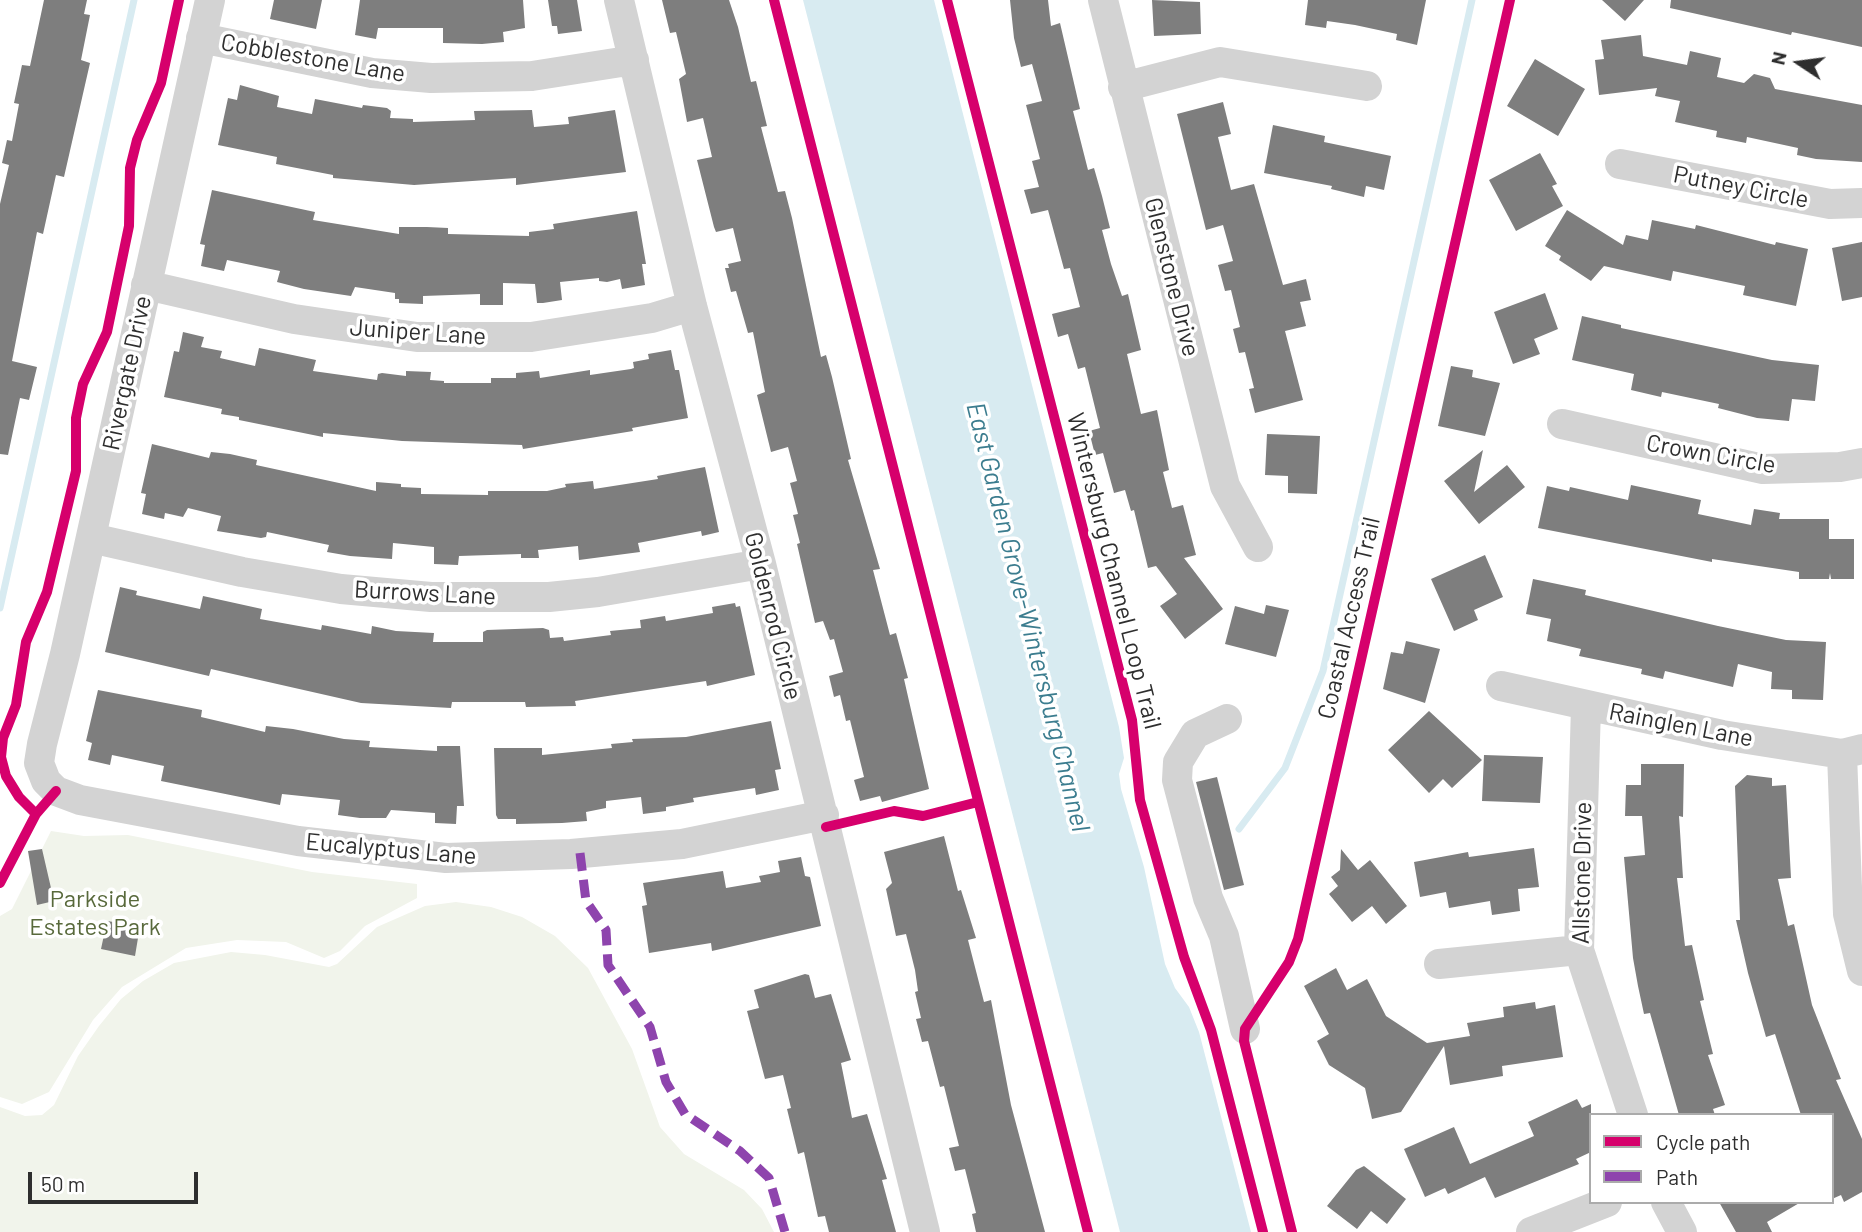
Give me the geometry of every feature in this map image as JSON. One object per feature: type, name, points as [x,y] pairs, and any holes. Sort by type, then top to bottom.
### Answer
[{"type":"street","name":"Rivergate Drive","points":[[42,744],[91,538],[209,0]]},
{"type":"street","name":"Goldenrod Circle","points":[[619,0],[692,306],[761,564],[925,1232]]},
{"type":"street","name":"Glenstone Drive","points":[[1103,0],[1225,486],[1258,547]]},
{"type":"street","name":"Cobblestone Lane","points":[[201,38],[372,73],[431,78],[532,76],[634,60]]},
{"type":"street","points":[[1123,87],[1220,62],[1367,86]]},
{"type":"street","name":"Putney Circle","points":[[1620,164],[1830,204],[1862,203]]},
{"type":"street","name":"Juniper Lane","points":[[146,285],[295,319],[417,337],[531,337],[652,318],[692,306]]},
{"type":"street","name":"Crown Circle","points":[[1562,424],[1763,469],[1840,467],[1862,463]]},
{"type":"street","name":"Burrows Lane","points":[[91,538],[242,572],[329,587],[430,597],[549,597],[598,592],[761,564]]},
{"type":"street","name":"Rainglen Lane","points":[[1501,687],[1722,735],[1852,751]]},
{"type":"street","name":"Allstone Drive","points":[[1586,706],[1579,950],[1632,1113]]},
{"type":"street","points":[[1227,719],[1195,734],[1178,762],[1177,780],[1208,898],[1224,936],[1245,1029]]},
{"type":"street","name":"Eucalyptus Lane","points":[[42,744],[39,763],[46,781],[57,791],[80,800],[298,841],[446,858],[559,855],[682,844],[824,815]]},
{"type":"street","points":[[1852,751],[1848,914],[1862,971]]},
{"type":"street","points":[[1440,964],[1579,950]]},
{"type":"street","points":[[1531,1232],[1602,1204]]},
{"type":"street","points":[[1667,1204],[1682,1232]]},
{"type":"green space","name":"Parkside Estates Park","points":[[51,831],[84,836],[128,835],[312,872],[417,884],[417,898],[365,926],[340,951],[324,958],[286,942],[237,940],[186,948],[122,987],[93,1020],[49,1092],[22,1104],[0,1097],[0,916],[12,909]]},
{"type":"green space","points":[[456,902],[491,907],[522,917],[555,936],[588,968],[632,1049],[660,1127],[684,1154],[744,1190],[762,1209],[774,1232],[0,1232],[0,1107],[25,1116],[42,1115],[54,1105],[78,1056],[99,1026],[121,999],[143,981],[174,963],[231,952],[265,955],[329,967],[337,964],[377,927],[425,906]]},
{"type":"water","name":"East Garden Grove-Wintersburg Channel","points":[[803,0],[934,0],[1119,727],[1124,758],[1119,774],[1121,789],[1144,867],[1165,964],[1175,988],[1189,1007],[1199,1032],[1251,1232],[1120,1232]]},
{"type":"building","points":[[44,0],[87,0],[84,14],[90,15],[81,60],[90,63],[64,177],[56,175],[43,234],[37,232],[12,361],[37,367],[29,400],[20,398],[8,455],[0,454],[0,204],[9,165],[2,163],[7,140],[12,141],[19,104],[14,103],[22,65],[30,66]]},
{"type":"building","points":[[274,0],[322,0],[316,29],[270,19]]},
{"type":"building","points":[[360,0],[523,0],[525,28],[503,32],[504,42],[482,44],[443,43],[443,28],[378,28],[376,39],[355,35]]},
{"type":"building","points":[[548,0],[577,0],[582,31],[558,34],[557,26],[552,26]]},
{"type":"building","points":[[662,0],[729,0],[751,82],[756,81],[767,126],[761,127],[778,192],[785,191],[792,218],[821,357],[826,355],[851,459],[848,460],[880,569],[873,570],[890,635],[896,633],[908,678],[904,679],[929,789],[882,802],[880,796],[860,801],[854,780],[864,777],[850,720],[846,721],[840,695],[834,697],[829,676],[843,672],[834,639],[830,640],[823,621],[815,623],[797,544],[800,543],[793,515],[798,514],[790,483],[797,481],[788,447],[771,452],[757,395],[765,392],[753,332],[748,333],[736,291],[731,292],[725,268],[729,268],[728,264],[741,261],[733,228],[716,232],[714,227],[697,160],[712,157],[703,118],[687,122],[679,79],[686,74],[676,32],[670,33]]},
{"type":"building","points":[[1010,0],[1048,0],[1051,26],[1060,23],[1080,109],[1073,111],[1088,170],[1094,168],[1110,228],[1102,230],[1122,296],[1128,294],[1141,350],[1127,354],[1141,414],[1157,410],[1169,470],[1163,472],[1172,508],[1183,505],[1196,555],[1184,558],[1223,609],[1185,639],[1160,606],[1177,594],[1156,566],[1148,568],[1134,510],[1131,511],[1125,490],[1114,493],[1103,453],[1095,455],[1089,431],[1100,428],[1085,367],[1078,369],[1068,334],[1058,337],[1052,314],[1080,307],[1070,268],[1064,269],[1048,210],[1031,214],[1024,190],[1039,187],[1032,161],[1040,159],[1026,105],[1042,101],[1032,64],[1021,67],[1014,38]]},
{"type":"building","points":[[1152,0],[1200,2],[1201,34],[1154,36]]},
{"type":"building","points":[[1308,0],[1426,0],[1417,45],[1396,40],[1397,34],[1355,25],[1327,21],[1326,28],[1305,25]]},
{"type":"building","points":[[1602,0],[1644,0],[1625,21]]},
{"type":"building","points":[[1671,0],[1862,0],[1862,47],[1792,32],[1791,35],[1670,8]]},
{"type":"building","points":[[1641,35],[1643,56],[1687,65],[1690,51],[1721,58],[1717,77],[1744,83],[1754,74],[1770,78],[1775,89],[1862,105],[1862,162],[1797,155],[1798,148],[1747,137],[1746,143],[1716,137],[1717,131],[1675,122],[1680,101],[1655,96],[1657,88],[1599,95],[1595,60],[1604,59],[1601,40]]},
{"type":"building","points":[[1535,59],[1585,89],[1558,136],[1507,106]]},
{"type":"building","points":[[240,85],[279,96],[277,107],[312,114],[315,99],[362,108],[363,105],[387,108],[391,111],[390,118],[413,119],[413,122],[475,120],[474,111],[532,110],[534,127],[569,124],[568,117],[615,110],[626,172],[516,185],[516,178],[414,185],[333,178],[333,175],[276,164],[277,157],[218,145],[228,98],[237,100]]},
{"type":"building","points":[[1223,102],[1231,134],[1218,137],[1231,190],[1254,184],[1283,285],[1306,279],[1311,300],[1300,302],[1306,326],[1285,331],[1303,400],[1255,413],[1249,389],[1254,388],[1245,352],[1239,353],[1233,329],[1240,327],[1231,290],[1225,291],[1218,265],[1233,261],[1223,225],[1206,230],[1177,114]]},
{"type":"building","points":[[1273,125],[1325,136],[1324,142],[1391,156],[1384,190],[1366,186],[1364,197],[1331,189],[1332,186],[1264,173]]},
{"type":"building","points":[[1540,153],[1557,184],[1552,186],[1563,206],[1516,231],[1489,180]]},
{"type":"building","points":[[212,190],[315,212],[313,220],[399,234],[399,227],[427,227],[448,228],[448,234],[529,236],[529,232],[554,229],[553,224],[637,211],[646,264],[642,264],[645,285],[622,289],[620,279],[607,282],[599,281],[599,278],[560,282],[562,300],[537,303],[535,284],[503,283],[503,305],[480,305],[480,294],[423,296],[423,304],[399,303],[399,299],[395,299],[395,293],[355,287],[351,296],[304,289],[277,282],[280,271],[227,260],[224,271],[201,266],[205,245],[200,244]]},
{"type":"building","points":[[1567,210],[1623,245],[1626,235],[1648,240],[1652,220],[1695,229],[1696,225],[1775,245],[1776,242],[1808,249],[1796,306],[1743,295],[1745,286],[1673,271],[1671,281],[1604,266],[1591,281],[1559,260],[1561,256],[1545,246]]},
{"type":"building","points":[[1862,242],[1862,297],[1842,301],[1832,248]]},
{"type":"building","points":[[1545,293],[1558,329],[1534,339],[1540,354],[1513,364],[1494,312]]},
{"type":"building","points":[[1582,316],[1621,325],[1621,328],[1772,360],[1819,365],[1815,401],[1792,399],[1789,421],[1757,418],[1718,408],[1719,404],[1662,392],[1661,397],[1631,390],[1634,374],[1572,360]]},
{"type":"building","points":[[183,332],[204,337],[201,347],[222,351],[220,358],[255,366],[259,348],[316,360],[313,371],[377,380],[378,374],[382,373],[406,376],[406,371],[431,372],[430,380],[444,383],[491,383],[491,378],[516,378],[516,373],[539,371],[540,378],[590,370],[590,375],[631,369],[634,368],[633,362],[649,359],[648,354],[671,350],[675,370],[679,370],[688,418],[632,428],[633,431],[523,449],[522,445],[402,441],[323,433],[323,437],[239,420],[239,417],[221,414],[222,409],[164,397],[174,351],[179,352]]},
{"type":"building","points":[[1451,366],[1473,370],[1472,377],[1500,383],[1485,436],[1438,426]]},
{"type":"building","points":[[1267,434],[1320,436],[1317,494],[1288,493],[1288,476],[1265,475]]},
{"type":"building","points":[[152,444],[209,458],[211,452],[230,454],[257,460],[256,465],[376,491],[376,482],[401,484],[401,487],[421,488],[421,494],[488,495],[488,491],[547,491],[566,487],[565,484],[593,481],[594,489],[658,479],[657,476],[705,467],[719,532],[702,536],[701,531],[638,543],[640,552],[579,560],[578,546],[538,550],[539,558],[521,558],[521,554],[459,556],[458,565],[434,564],[434,547],[393,543],[392,559],[350,556],[327,552],[329,545],[267,532],[266,537],[261,538],[217,531],[221,516],[188,508],[183,517],[165,513],[164,519],[142,514],[146,494],[141,493]]},
{"type":"building","points":[[1483,450],[1474,492],[1507,465],[1525,487],[1479,524],[1444,481]]},
{"type":"building","points":[[1631,485],[1701,500],[1698,514],[1751,525],[1754,509],[1780,513],[1779,519],[1829,519],[1829,539],[1854,539],[1854,579],[1831,579],[1830,573],[1829,579],[1799,579],[1799,572],[1712,559],[1712,562],[1538,528],[1547,486],[1569,491],[1570,487],[1628,500]]},
{"type":"building","points":[[1485,555],[1503,597],[1474,610],[1478,620],[1454,631],[1431,579]]},
{"type":"building","points":[[1533,579],[1586,590],[1585,595],[1718,626],[1786,640],[1826,642],[1823,700],[1792,699],[1792,690],[1771,689],[1772,672],[1738,664],[1733,687],[1665,671],[1663,679],[1641,674],[1642,669],[1579,656],[1581,649],[1547,641],[1551,619],[1526,614]]},
{"type":"building","points":[[120,587],[137,591],[136,595],[200,609],[203,596],[262,609],[260,619],[321,630],[322,625],[371,634],[372,626],[396,631],[434,633],[433,642],[483,642],[483,632],[487,630],[543,628],[549,630],[550,638],[563,637],[564,641],[611,635],[610,631],[641,628],[640,620],[665,616],[666,621],[713,613],[712,607],[735,603],[736,607],[740,606],[755,675],[707,686],[706,681],[575,701],[576,706],[526,707],[525,702],[452,702],[451,708],[361,703],[211,669],[209,676],[105,652]]},
{"type":"building","points":[[1266,605],[1289,610],[1276,657],[1225,644],[1235,606],[1264,614]]},
{"type":"building","points":[[1406,641],[1440,649],[1425,703],[1383,689],[1391,652],[1403,654]]},
{"type":"building","points":[[98,690],[202,710],[201,717],[265,732],[266,726],[293,729],[370,741],[369,747],[437,751],[437,746],[460,746],[464,806],[457,806],[456,824],[435,823],[435,813],[391,810],[386,818],[360,818],[338,815],[340,800],[282,794],[280,805],[161,781],[164,766],[112,755],[110,765],[88,760],[92,743],[86,741]]},
{"type":"building","points":[[1429,711],[1482,760],[1452,788],[1443,779],[1429,793],[1388,750]]},
{"type":"building","points":[[771,721],[781,769],[775,770],[779,790],[756,795],[755,788],[693,798],[694,802],[666,807],[666,811],[643,814],[641,797],[606,801],[606,808],[586,812],[587,821],[516,824],[516,819],[498,819],[496,815],[494,748],[542,748],[542,755],[612,748],[611,744],[633,742],[632,739],[686,737]]},
{"type":"building","points":[[1484,755],[1543,757],[1540,803],[1482,801]]},
{"type":"building","points":[[1641,764],[1684,764],[1683,817],[1679,816],[1683,878],[1677,878],[1685,946],[1692,945],[1704,1000],[1700,1001],[1713,1054],[1708,1055],[1725,1105],[1713,1109],[1714,1113],[1678,1113],[1650,1013],[1644,1014],[1633,958],[1624,857],[1645,855],[1642,816],[1625,816],[1626,785],[1641,785]]},
{"type":"building","points":[[1747,775],[1772,778],[1772,786],[1786,785],[1791,878],[1778,879],[1788,926],[1794,924],[1812,1005],[1841,1079],[1836,1080],[1862,1139],[1862,1192],[1844,1202],[1841,1195],[1834,1198],[1834,1113],[1800,1113],[1775,1034],[1766,1037],[1748,973],[1736,920],[1740,920],[1735,786]]},
{"type":"building","points":[[1217,777],[1244,885],[1224,890],[1196,782]]},
{"type":"building","points":[[944,836],[958,891],[961,890],[976,938],[968,940],[984,1002],[991,1000],[1011,1105],[1045,1232],[976,1232],[972,1214],[976,1213],[965,1169],[955,1171],[949,1148],[959,1146],[944,1086],[940,1087],[928,1041],[922,1042],[916,1019],[921,1018],[915,992],[918,991],[915,970],[906,934],[896,936],[886,889],[892,883],[884,852]]},
{"type":"building","points":[[1534,848],[1539,887],[1518,889],[1520,911],[1492,915],[1490,901],[1449,908],[1446,892],[1420,897],[1414,862],[1468,852],[1469,857]]},
{"type":"building","points":[[42,849],[54,901],[37,905],[28,851]]},
{"type":"building","points":[[1341,849],[1358,870],[1370,860],[1407,906],[1386,924],[1372,906],[1352,922],[1329,894],[1338,886],[1331,877],[1340,870]]},
{"type":"building","points":[[801,857],[805,876],[810,877],[821,926],[712,951],[711,943],[649,953],[642,906],[647,905],[643,883],[723,871],[726,888],[761,882],[759,876],[780,872],[778,861]]},
{"type":"building","points":[[107,921],[140,926],[135,956],[101,949]]},
{"type":"building","points":[[1336,968],[1347,990],[1367,979],[1386,1016],[1427,1043],[1470,1036],[1467,1023],[1504,1017],[1503,1007],[1535,1002],[1536,1009],[1555,1005],[1563,1057],[1502,1066],[1503,1076],[1450,1085],[1444,1046],[1401,1112],[1372,1119],[1365,1088],[1329,1065],[1317,1041],[1329,1034],[1304,986]]},
{"type":"building","points":[[809,975],[815,998],[831,994],[851,1060],[841,1063],[852,1118],[867,1114],[887,1179],[882,1180],[896,1232],[829,1232],[825,1216],[818,1217],[804,1152],[798,1154],[787,1109],[791,1108],[783,1075],[765,1079],[747,1011],[759,1008],[754,990]]},
{"type":"building","points":[[1577,1099],[1582,1108],[1591,1104],[1589,1153],[1576,1159],[1579,1164],[1495,1198],[1485,1177],[1448,1194],[1445,1188],[1425,1197],[1404,1149],[1454,1127],[1470,1164],[1534,1136],[1528,1122]]},
{"type":"building","points":[[1364,1166],[1406,1199],[1387,1224],[1371,1211],[1357,1229],[1327,1206],[1356,1170]]},
{"type":"building","points":[[1720,1204],[1798,1204],[1767,1222],[1772,1232],[1736,1232]]},
{"type":"waterway","points":[[0,608],[134,0]]},
{"type":"waterway","points":[[1239,829],[1285,768],[1323,671],[1472,0]]},
{"type":"marked path","points":[[580,853],[586,901],[606,930],[608,965],[650,1027],[666,1082],[685,1114],[740,1151],[769,1178],[785,1232]]},
{"type":"cycle path","points":[[36,814],[19,797],[6,776],[1,757],[3,738],[16,705],[26,642],[47,592],[76,471],[76,418],[83,384],[107,332],[129,226],[130,168],[137,140],[161,83],[179,0]]},
{"type":"cycle path","points":[[774,0],[1088,1232]]},
{"type":"cycle path","name":"Wintersburg Channel Loop Trail","points":[[947,0],[1132,720],[1140,800],[1184,957],[1211,1030],[1263,1232]]},
{"type":"cycle path","name":"Coastal Access Trail","points":[[1292,1232],[1244,1041],[1245,1029],[1289,962],[1298,939],[1510,0]]},
{"type":"cycle path","points":[[0,883],[36,814],[56,791]]},
{"type":"cycle path","points":[[826,827],[894,811],[923,816],[978,802]]}]
